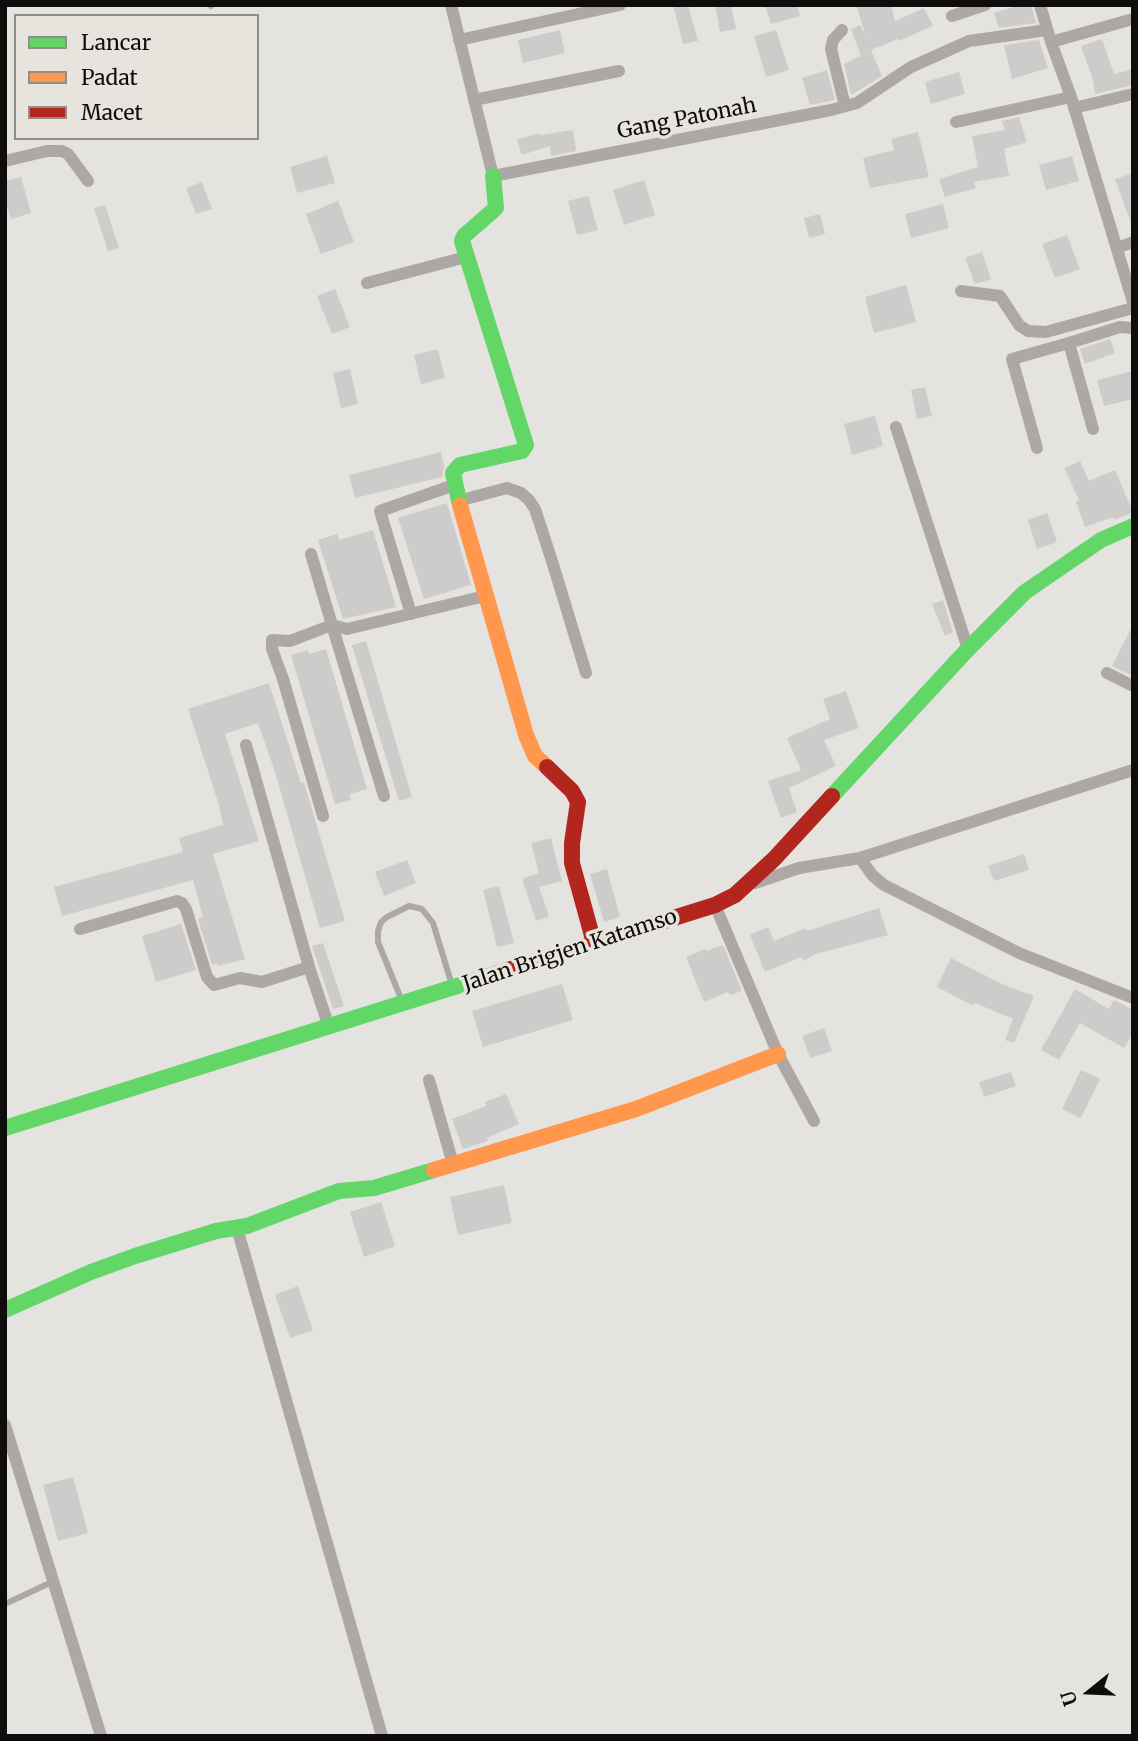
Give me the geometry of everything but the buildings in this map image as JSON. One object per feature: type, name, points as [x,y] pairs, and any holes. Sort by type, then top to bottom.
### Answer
[{"type":"street","points":[[451,5],[493,176],[496,208],[462,240],[526,445],[522,451],[460,465],[453,472],[456,493],[530,745],[535,756],[572,791],[578,802],[572,863],[594,943]]},
{"type":"street","points":[[459,40],[620,5]]},
{"type":"street","points":[[952,16],[985,5]]},
{"type":"street","points":[[1040,5],[1073,102],[1133,302]]},
{"type":"street","name":"Gang Patonah","points":[[493,176],[857,103],[911,67],[970,41],[1049,36],[1133,19]]},
{"type":"street","points":[[842,30],[833,40],[831,48],[845,106]]},
{"type":"street","points":[[474,100],[619,71]]},
{"type":"street","points":[[956,122],[1133,94]]},
{"type":"street","points":[[5,161],[47,151],[62,151],[68,154],[88,181]]},
{"type":"street","points":[[1117,248],[1133,242]]},
{"type":"street","points":[[367,283],[466,257]]},
{"type":"street","points":[[961,291],[1000,296],[1019,325],[1028,331],[1046,332],[1133,308]]},
{"type":"street","points":[[1037,449],[1012,359],[1120,327],[1133,328]]},
{"type":"street","points":[[1069,343],[1093,429]]},
{"type":"street","points":[[896,427],[968,649]]},
{"type":"street","points":[[411,614],[380,511],[456,493],[507,488],[521,493],[535,509],[586,673]]},
{"type":"street","points":[[735,895],[775,859],[968,649],[1025,592],[1101,540],[1133,526]]},
{"type":"street","points":[[311,554],[384,796]]},
{"type":"street","points":[[323,816],[284,679],[272,649],[272,640],[290,641],[332,625],[347,629],[485,596]]},
{"type":"street","points":[[1107,673],[1133,686]]},
{"type":"street","points":[[246,746],[328,1027]]},
{"type":"street","name":"Jalan Brigjen Katamso","points":[[5,1128],[715,905],[763,879],[799,867],[860,858],[1133,770]]},
{"type":"street","points":[[860,858],[873,876],[884,885],[1020,953],[1133,998]]},
{"type":"street","points":[[80,929],[177,901],[182,903],[190,918],[211,983],[222,984],[240,978],[262,982],[309,967]]},
{"type":"street","points":[[715,905],[778,1054],[814,1121]]},
{"type":"street","points":[[5,1310],[91,1272],[216,1231],[237,1228],[340,1191],[374,1188],[636,1109],[778,1054]]},
{"type":"street","points":[[429,1080],[453,1164]]},
{"type":"street","points":[[237,1228],[382,1736]]},
{"type":"street","points":[[5,1425],[101,1736]]},
{"type":"lane","points":[[403,1002],[378,942],[378,931],[387,916],[409,906],[422,909],[433,923],[453,988]]},
{"type":"lane","points":[[5,1604],[54,1581]]},
{"type":"traffic: fast","points":[[460,505],[453,473],[460,465],[522,451],[526,445],[462,241],[464,236],[496,208],[493,176]]},
{"type":"traffic: fast","points":[[832,796],[968,649],[1025,592],[1101,540],[1133,526]]},
{"type":"traffic: fast","points":[[5,1128],[508,970]]},
{"type":"traffic: fast","points":[[5,1310],[91,1272],[135,1256],[216,1231],[247,1226],[339,1191],[374,1188],[434,1170]]},
{"type":"traffic: slow","points":[[460,505],[526,735],[535,756],[547,767]]},
{"type":"traffic: slow","points":[[434,1170],[636,1109],[778,1054]]},
{"type":"traffic: jam","points":[[547,767],[572,791],[578,802],[572,863],[594,943]]},
{"type":"traffic: jam","points":[[508,970],[715,905],[735,895],[774,859],[832,796]]}]
